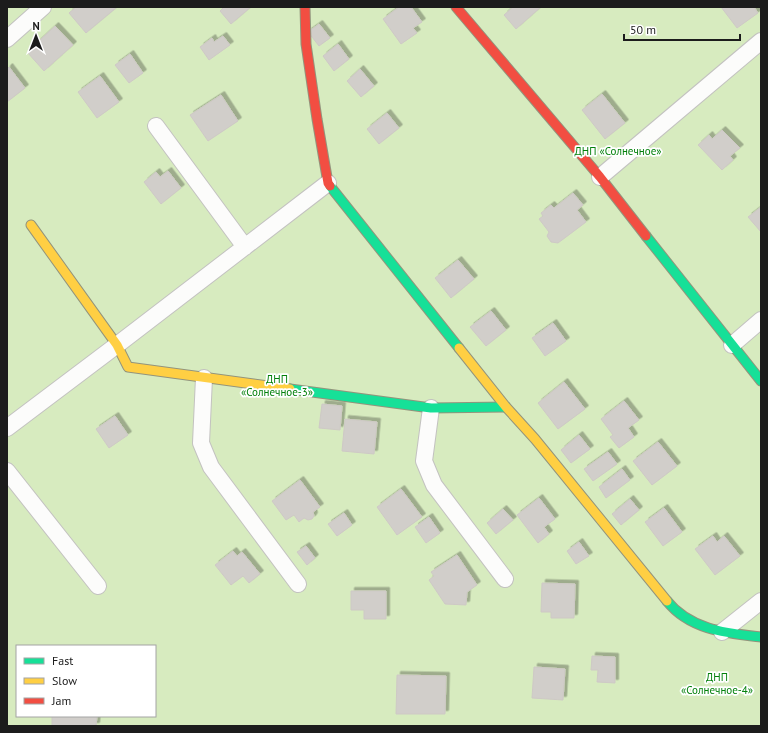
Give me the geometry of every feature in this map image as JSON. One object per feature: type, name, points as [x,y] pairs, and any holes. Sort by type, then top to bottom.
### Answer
[{"type":"street","points":[[7,38],[43,7]]},
{"type":"street","points":[[305,7],[306,44],[328,183],[506,407],[535,439],[673,609],[694,623],[722,632],[761,637]]},
{"type":"street","points":[[456,7],[600,177],[761,381]]},
{"type":"street","points":[[600,177],[761,41]]},
{"type":"street","points":[[156,126],[245,247]]},
{"type":"street","points":[[7,428],[328,183]]},
{"type":"street","points":[[31,225],[117,345],[128,367],[431,408],[506,407]]},
{"type":"street","points":[[732,346],[761,320]]},
{"type":"street","points":[[204,378],[201,443],[211,467],[298,584]]},
{"type":"street","points":[[431,408],[424,461],[434,485],[505,579]]},
{"type":"street","points":[[7,471],[98,586]]},
{"type":"street","points":[[722,632],[761,601]]},
{"type":"green space","name":"ДНП «Солнечное-3»","points":[[7,7],[761,7],[761,726],[7,726]]},
{"type":"building","points":[[76,7],[116,8],[86,33],[69,13]]},
{"type":"building","points":[[222,7],[251,7],[231,24],[220,11],[223,8]]},
{"type":"building","points":[[399,7],[411,7],[422,22],[413,28],[417,33],[401,44],[383,19]]},
{"type":"building","points":[[513,7],[541,7],[516,29],[504,15]]},
{"type":"building","points":[[721,7],[754,7],[758,13],[737,28]]},
{"type":"building","points":[[319,24],[330,38],[319,46],[308,32]]},
{"type":"building","points":[[55,26],[73,45],[44,71],[27,52]]},
{"type":"building","points":[[223,36],[230,45],[209,60],[200,47],[212,38],[214,42]]},
{"type":"building","points":[[338,44],[349,59],[334,71],[323,56]]},
{"type":"building","points":[[130,54],[143,73],[129,83],[115,65]]},
{"type":"building","points":[[9,67],[25,88],[7,102],[7,69]]},
{"type":"building","points":[[360,69],[374,86],[361,97],[347,81]]},
{"type":"building","points":[[100,76],[119,102],[97,118],[78,92]]},
{"type":"building","points":[[602,94],[625,123],[605,139],[582,110]]},
{"type":"building","points":[[221,95],[238,121],[208,141],[190,115]]},
{"type":"building","points":[[387,113],[399,128],[379,144],[367,129]]},
{"type":"building","points":[[722,130],[740,148],[730,156],[733,160],[722,170],[698,145],[709,135],[712,139]]},
{"type":"building","points":[[168,171],[181,188],[161,204],[144,182],[156,172],[160,177]]},
{"type":"building","points":[[573,193],[583,205],[577,210],[586,222],[558,243],[551,242],[547,236],[549,232],[539,219],[543,216],[541,213],[551,205],[554,208]]},
{"type":"building","points":[[761,207],[761,232],[748,217]]},
{"type":"building","points":[[458,260],[474,279],[451,298],[435,278]]},
{"type":"building","points":[[491,311],[506,330],[486,346],[470,327]]},
{"type":"building","points":[[553,323],[566,341],[545,356],[532,338]]},
{"type":"building","points":[[564,382],[585,409],[558,429],[538,403]]},
{"type":"building","points":[[624,401],[639,420],[628,428],[634,437],[619,448],[610,437],[613,435],[601,419]]},
{"type":"building","points":[[322,404],[342,406],[340,430],[319,428]]},
{"type":"building","points":[[115,416],[128,435],[109,448],[96,429]]},
{"type":"building","points":[[345,419],[377,422],[374,454],[342,451]]},
{"type":"building","points":[[579,435],[590,449],[571,463],[561,450]]},
{"type":"building","points":[[658,442],[677,466],[652,485],[633,461]]},
{"type":"building","points":[[608,452],[617,464],[593,481],[584,469]]},
{"type":"building","points":[[622,469],[630,480],[606,498],[599,487]]},
{"type":"building","points":[[300,480],[320,507],[313,512],[314,516],[312,519],[308,520],[304,518],[299,522],[294,515],[286,520],[272,501]]},
{"type":"building","points":[[401,489],[422,517],[397,535],[377,507]]},
{"type":"building","points":[[539,498],[555,519],[544,527],[549,534],[538,543],[517,515]]},
{"type":"building","points":[[630,499],[639,510],[621,525],[612,514]]},
{"type":"building","points":[[664,508],[682,532],[663,546],[645,522]]},
{"type":"building","points":[[503,509],[513,520],[496,534],[487,523]]},
{"type":"building","points":[[344,513],[352,525],[337,536],[328,524]]},
{"type":"building","points":[[429,517],[440,533],[426,543],[415,527]]},
{"type":"building","points":[[713,536],[717,542],[724,536],[740,556],[715,575],[695,549]]},
{"type":"building","points":[[579,542],[589,556],[576,564],[567,551]]},
{"type":"building","points":[[306,546],[315,558],[307,565],[297,552]]},
{"type":"building","points":[[233,551],[237,556],[242,552],[260,574],[249,583],[243,576],[231,585],[215,565]]},
{"type":"building","points":[[457,555],[477,585],[467,592],[466,605],[445,604],[429,580],[434,576],[431,572]]},
{"type":"building","points":[[542,583],[575,584],[574,618],[551,618],[551,612],[541,612]]},
{"type":"building","points":[[351,591],[386,591],[386,619],[364,619],[364,610],[351,610]]},
{"type":"building","points":[[592,656],[615,657],[615,683],[597,682],[598,670],[591,670]]},
{"type":"building","points":[[534,667],[565,669],[563,700],[532,698]]},
{"type":"building","points":[[397,675],[446,676],[445,714],[396,714]]},
{"type":"building","points":[[52,717],[97,717],[96,726],[52,726]]},
{"type":"traffic: fast","points":[[330,186],[459,348]]},
{"type":"traffic: fast","points":[[646,236],[761,381]]},
{"type":"traffic: fast","points":[[290,389],[431,408],[506,407]]},
{"type":"traffic: fast","points":[[667,601],[676,611],[698,624],[735,634],[761,637]]},
{"type":"traffic: slow","points":[[31,225],[117,345],[128,367],[290,389]]},
{"type":"traffic: slow","points":[[459,348],[667,601]]},
{"type":"traffic: jam","points":[[305,7],[306,44],[317,119],[328,183],[330,186]]},
{"type":"traffic: jam","points":[[456,7],[600,177],[646,236]]},
{"type":"park label","name":"ДНП «Солнечное»","points":[[618,151]]},
{"type":"park label","name":"ДНП «Солнечное-4»","points":[[717,683]]}]
